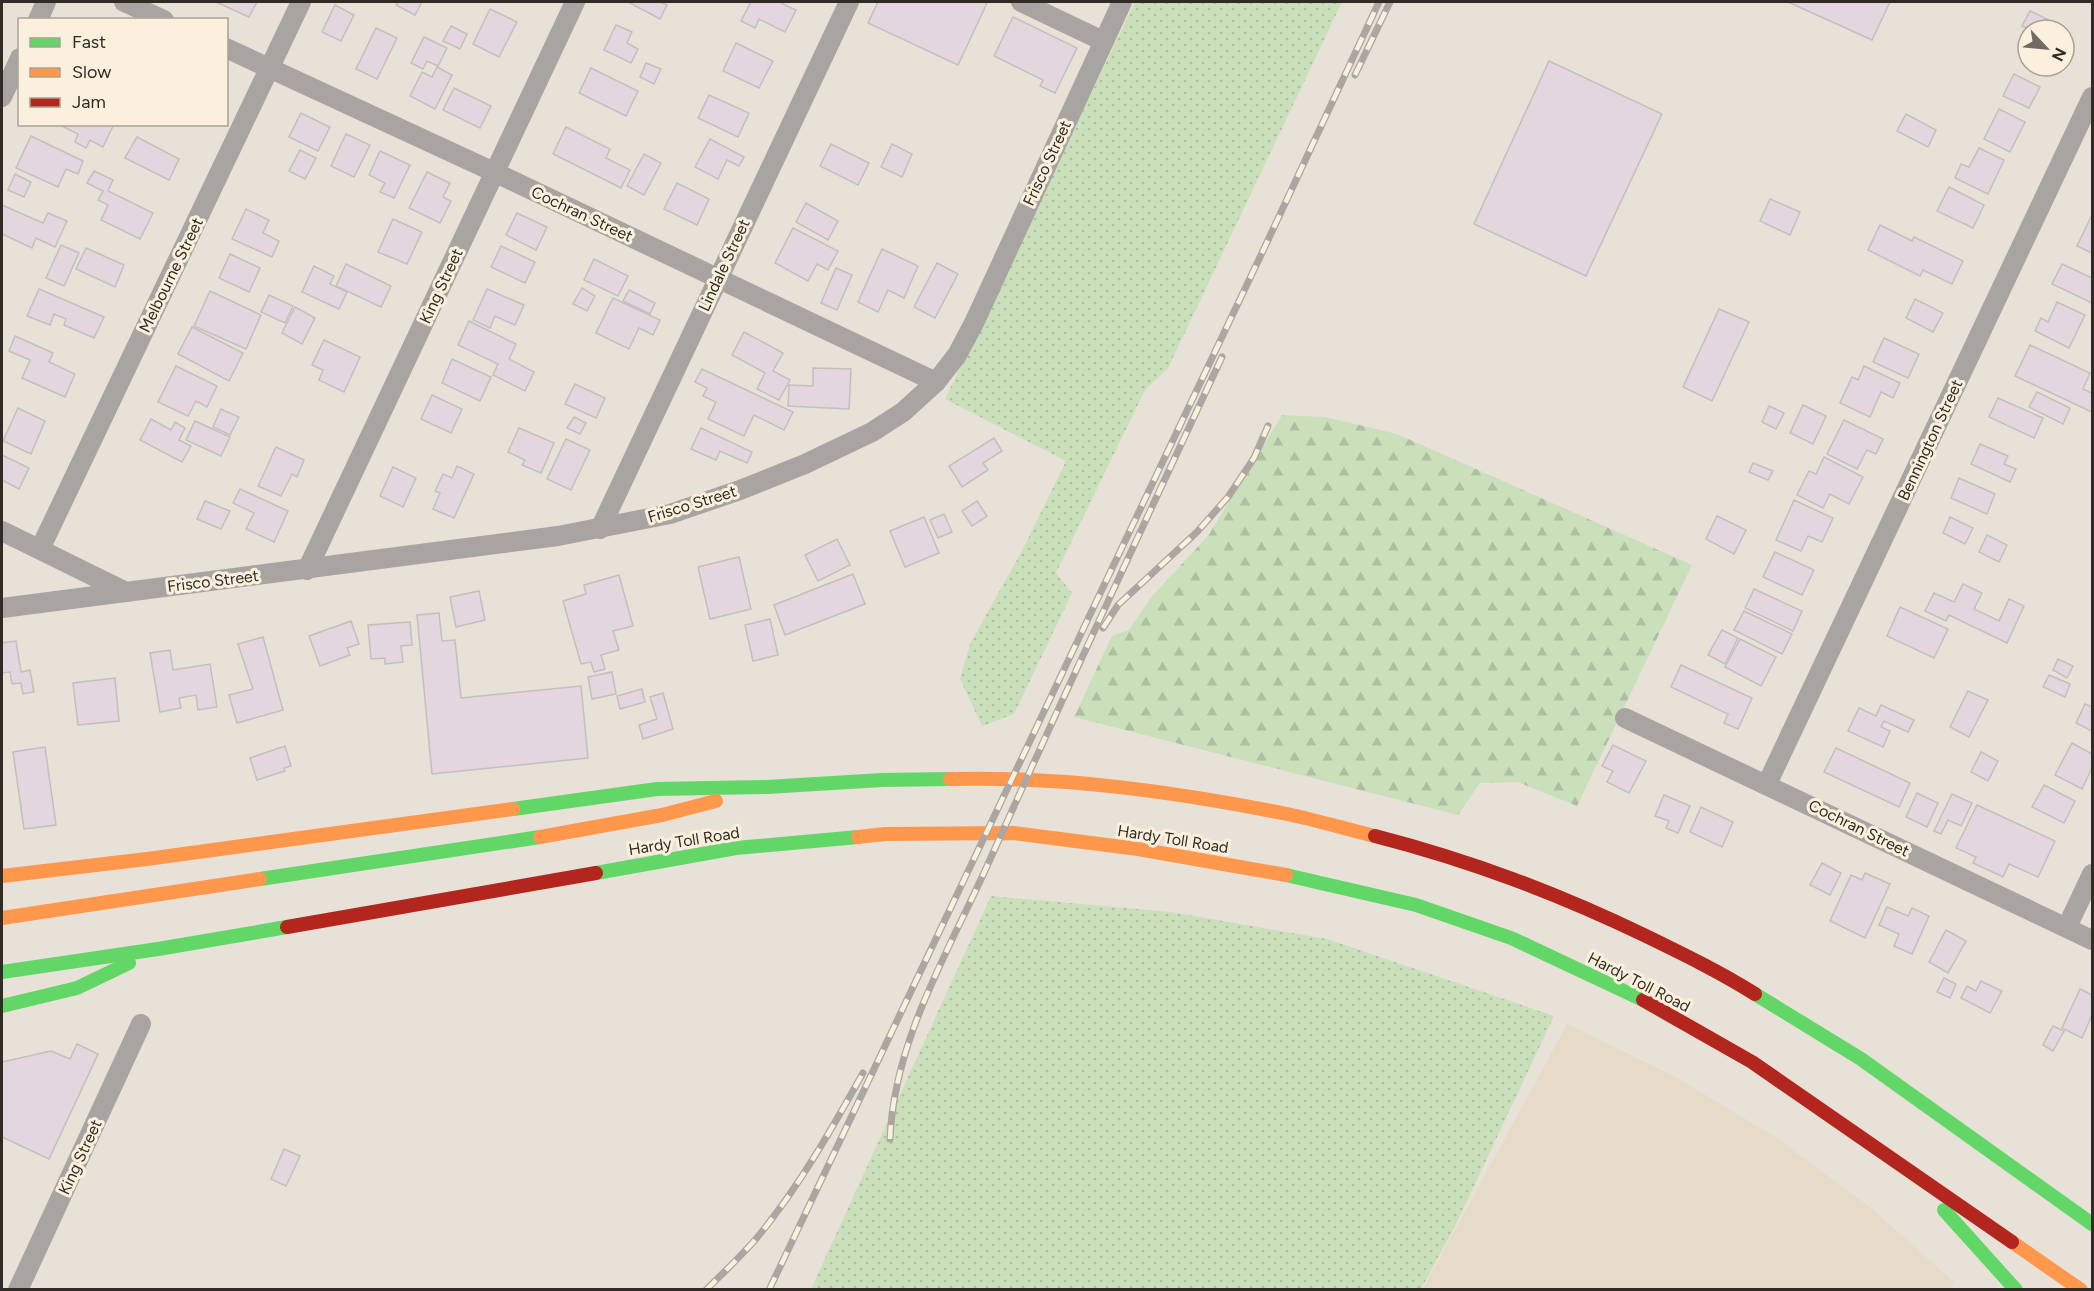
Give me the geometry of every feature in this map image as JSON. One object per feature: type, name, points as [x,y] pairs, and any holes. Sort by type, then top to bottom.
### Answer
[{"type":"highway","points":[[2,876],[147,859],[657,789],[767,787],[882,780],[974,778],[1065,781],[1141,790],[1288,814],[1436,852],[1505,875],[1597,913],[1718,971],[1861,1059],[2092,1224]]},
{"type":"highway","points":[[2,918],[573,832],[662,815],[767,787]]},
{"type":"highway","name":"Hardy Toll Road","points":[[158,949],[736,848],[885,834],[1013,833],[1138,849],[1286,875],[1416,905],[1511,938],[1632,994],[1752,1062],[2081,1290]]},
{"type":"highway","points":[[2,972],[158,949]]},
{"type":"highway","points":[[2,1006],[77,988],[158,949]]},
{"type":"highway","points":[[1897,1161],[2016,1290]]},
{"type":"street","points":[[39,18],[46,2]]},
{"type":"street","points":[[124,2],[160,18]]},
{"type":"street","name":"Melbourne Street","points":[[40,549],[301,2]]},
{"type":"street","name":"King Street","points":[[307,570],[575,2]]},
{"type":"street","name":"Lindale Street","points":[[600,529],[849,2]]},
{"type":"street","points":[[1021,2],[1103,41]]},
{"type":"street","name":"Frisco Street","points":[[2,608],[307,570],[600,529],[670,514],[740,490],[805,464],[880,427],[903,412],[936,382],[957,355],[974,323],[1122,2]]},
{"type":"street","name":"Cochran Street","points":[[228,49],[494,172],[936,382]]},
{"type":"street","points":[[2,97],[18,62]]},
{"type":"street","name":"Bennington Street","points":[[1767,784],[2092,97]]},
{"type":"street","points":[[2,531],[126,592]]},
{"type":"street","name":"Cochran Street","points":[[1625,718],[2092,939]]},
{"type":"street","points":[[2067,927],[2092,874]]},
{"type":"street","name":"King Street","points":[[18,1290],[141,1024]]},
{"type":"shaded area","points":[[1567,1024],[1676,1077],[1775,1137],[1870,1207],[1954,1282],[1950,1289],[1423,1289]]},
{"type":"green space","points":[[1135,2],[1342,2],[1168,368],[1145,390],[1056,573],[1072,593],[1014,714],[982,726],[960,679],[970,644],[1023,549],[1066,461],[945,399]]},
{"type":"green space","points":[[1282,415],[1325,417],[1397,434],[1692,565],[1577,806],[1518,782],[1480,783],[1458,815],[1074,717],[1112,636],[1129,630],[1152,596],[1208,536]]},
{"type":"green space","points":[[991,896],[1171,912],[1327,939],[1554,1016],[1457,1222],[1421,1289],[811,1289]]},
{"type":"building","points":[[216,2],[257,2],[249,17]]},
{"type":"building","points":[[398,2],[422,2],[415,15],[396,5]]},
{"type":"building","points":[[628,2],[660,2],[667,5],[660,19]]},
{"type":"building","points":[[751,2],[779,2],[796,10],[785,32],[759,19],[755,28],[741,21]]},
{"type":"building","points":[[878,2],[987,3],[958,65],[868,23]]},
{"type":"building","points":[[1788,2],[1890,2],[1872,40]]},
{"type":"building","points":[[335,5],[354,15],[341,41],[322,32]]},
{"type":"building","points":[[490,9],[517,22],[499,57],[473,44]]},
{"type":"building","points":[[2030,11],[2045,18],[2026,18]]},
{"type":"building","points":[[1013,17],[1077,48],[1055,93],[1040,86],[1043,80],[994,56]]},
{"type":"building","points":[[616,25],[632,32],[627,43],[638,49],[631,63],[604,50]]},
{"type":"building","points":[[451,26],[467,34],[460,49],[443,41]]},
{"type":"building","points":[[376,28],[397,38],[377,79],[356,69]]},
{"type":"building","points":[[424,37],[447,48],[438,66],[427,61],[423,69],[411,63]]},
{"type":"building","points":[[736,43],[773,61],[759,88],[723,71]]},
{"type":"building","points":[[1549,61],[1662,114],[1586,276],[1474,224]]},
{"type":"building","points":[[646,63],[661,69],[654,84],[640,77]]},
{"type":"building","points":[[437,67],[452,75],[435,109],[410,96],[422,72],[432,77]]},
{"type":"building","points":[[591,68],[638,91],[626,116],[579,93]]},
{"type":"building","points":[[2014,74],[2016,78],[2022,78],[2040,87],[2029,108],[2003,96]]},
{"type":"building","points":[[454,88],[491,106],[480,128],[443,110]]},
{"type":"building","points":[[709,95],[749,113],[738,137],[698,118]]},
{"type":"building","points":[[1999,109],[2025,122],[2010,152],[1984,139]]},
{"type":"building","points":[[301,113],[330,127],[318,151],[289,137]]},
{"type":"building","points":[[1906,114],[1936,130],[1928,147],[1897,131]]},
{"type":"building","points":[[62,126],[113,126],[103,147],[90,140],[86,148],[75,142],[78,134]]},
{"type":"building","points":[[566,127],[610,149],[606,158],[630,170],[621,188],[553,154]]},
{"type":"building","points":[[346,134],[370,145],[354,177],[331,166]]},
{"type":"building","points":[[31,136],[83,161],[78,174],[66,169],[58,187],[16,168]]},
{"type":"building","points":[[137,137],[179,159],[169,180],[125,158]]},
{"type":"building","points":[[710,139],[744,157],[739,166],[727,160],[718,179],[695,167]]},
{"type":"building","points":[[831,144],[869,163],[858,185],[820,166]]},
{"type":"building","points":[[892,144],[912,154],[902,177],[881,167]]},
{"type":"building","points":[[1979,148],[2004,160],[1988,194],[1955,178],[1961,164],[1969,167]]},
{"type":"building","points":[[300,150],[316,158],[305,179],[289,171]]},
{"type":"building","points":[[380,151],[410,165],[394,198],[380,192],[385,183],[369,175]]},
{"type":"building","points":[[644,154],[661,163],[644,195],[627,186]]},
{"type":"building","points":[[94,171],[113,180],[108,191],[153,213],[140,239],[101,220],[108,205],[98,200],[103,191],[87,183]]},
{"type":"building","points":[[427,172],[450,183],[443,197],[451,201],[440,223],[409,208]]},
{"type":"building","points":[[15,174],[31,182],[24,197],[8,190]]},
{"type":"building","points":[[677,183],[709,199],[697,225],[664,209]]},
{"type":"building","points":[[1949,187],[1984,205],[1973,228],[1937,211]]},
{"type":"building","points":[[1770,199],[1800,212],[1790,235],[1760,221]]},
{"type":"building","points":[[806,203],[838,221],[828,240],[796,222]]},
{"type":"building","points":[[2,205],[43,223],[48,213],[67,221],[55,247],[36,238],[32,248],[2,234]]},
{"type":"building","points":[[246,209],[269,220],[263,233],[279,241],[272,257],[232,239]]},
{"type":"building","points":[[517,213],[547,227],[536,250],[506,235]]},
{"type":"building","points":[[2092,215],[2092,253],[2077,246]]},
{"type":"building","points":[[393,219],[422,232],[407,264],[378,252]]},
{"type":"building","points":[[1880,225],[1912,241],[1914,237],[1963,261],[1952,284],[1923,270],[1920,276],[1868,250]]},
{"type":"building","points":[[793,228],[838,251],[828,270],[817,264],[808,281],[775,263]]},
{"type":"building","points":[[61,245],[79,253],[64,286],[46,278]]},
{"type":"building","points":[[501,246],[535,262],[525,283],[491,267]]},
{"type":"building","points":[[86,248],[124,265],[115,287],[76,269]]},
{"type":"building","points":[[882,249],[918,266],[904,298],[888,290],[878,312],[858,302]]},
{"type":"building","points":[[230,254],[260,268],[249,292],[219,278]]},
{"type":"building","points":[[594,259],[628,276],[618,296],[584,280]]},
{"type":"building","points":[[937,263],[958,274],[935,318],[914,307]]},
{"type":"building","points":[[346,264],[391,286],[381,307],[336,286]]},
{"type":"building","points":[[2062,264],[2092,278],[2092,303],[2052,284]]},
{"type":"building","points":[[314,266],[334,276],[330,284],[347,292],[339,309],[302,292]]},
{"type":"building","points":[[836,268],[852,275],[837,310],[821,303]]},
{"type":"building","points":[[582,288],[595,296],[587,311],[573,304]]},
{"type":"building","points":[[39,289],[104,317],[94,338],[64,325],[66,319],[54,314],[50,325],[27,316]]},
{"type":"building","points":[[487,289],[524,305],[515,325],[495,316],[490,328],[473,320]]},
{"type":"building","points":[[629,290],[655,303],[650,314],[623,301]]},
{"type":"building","points":[[210,291],[261,315],[246,349],[194,326]]},
{"type":"building","points":[[269,295],[293,306],[285,323],[261,312]]},
{"type":"building","points":[[613,298],[660,320],[653,335],[639,328],[629,349],[596,333]]},
{"type":"building","points":[[1915,299],[1943,313],[1933,332],[1906,318]]},
{"type":"building","points":[[2057,302],[2085,315],[2069,348],[2035,331],[2041,318],[2048,322]]},
{"type":"building","points":[[295,307],[315,318],[302,344],[282,333]]},
{"type":"building","points":[[1719,309],[1749,322],[1712,401],[1683,387]]},
{"type":"building","points":[[469,321],[516,344],[509,359],[534,372],[525,391],[493,375],[498,364],[458,345]]},
{"type":"building","points":[[192,327],[243,353],[229,381],[178,354]]},
{"type":"building","points":[[744,332],[783,353],[773,371],[790,380],[779,400],[757,389],[765,373],[732,355]]},
{"type":"building","points":[[15,336],[53,353],[49,362],[75,374],[65,397],[22,378],[30,360],[9,351]]},
{"type":"building","points":[[1884,338],[1919,354],[1908,378],[1873,362]]},
{"type":"building","points":[[324,340],[360,357],[344,392],[319,380],[323,370],[312,365]]},
{"type":"building","points":[[2030,345],[2090,373],[2083,389],[2092,393],[2092,412],[2015,376]]},
{"type":"building","points":[[452,359],[491,377],[480,401],[442,383]]},
{"type":"building","points":[[176,366],[217,386],[207,407],[196,401],[188,416],[158,402]]},
{"type":"building","points":[[1864,366],[1900,383],[1893,398],[1881,392],[1870,417],[1840,403],[1852,377],[1858,380]]},
{"type":"building","points":[[813,368],[851,369],[849,409],[788,406],[789,385],[813,386]]},
{"type":"building","points":[[702,369],[793,412],[784,430],[754,415],[744,436],[708,419],[716,402],[703,396],[707,388],[695,382]]},
{"type":"building","points":[[575,384],[605,398],[596,418],[565,404]]},
{"type":"building","points":[[2037,392],[2070,408],[2063,424],[2029,407]]},
{"type":"building","points":[[432,395],[462,409],[451,433],[421,419]]},
{"type":"building","points":[[1998,398],[2043,418],[2034,438],[1989,417]]},
{"type":"building","points":[[1803,405],[1826,416],[1813,444],[1790,433]]},
{"type":"building","points":[[1769,406],[1784,413],[1776,429],[1762,422]]},
{"type":"building","points":[[18,408],[45,421],[31,454],[3,441]]},
{"type":"building","points":[[221,409],[239,417],[230,435],[213,427]]},
{"type":"building","points":[[574,417],[586,423],[580,434],[567,428]]},
{"type":"building","points":[[151,419],[171,430],[175,422],[185,428],[179,440],[191,446],[182,462],[140,440]]},
{"type":"building","points":[[1844,420],[1883,439],[1876,454],[1867,450],[1857,469],[1827,454]]},
{"type":"building","points":[[195,421],[230,437],[221,456],[186,440]]},
{"type":"building","points":[[519,428],[554,443],[541,473],[522,465],[525,460],[508,452]]},
{"type":"building","points":[[701,428],[752,452],[747,463],[720,451],[716,460],[691,449]]},
{"type":"building","points":[[994,438],[1002,451],[983,463],[988,470],[962,487],[949,466]]},
{"type":"building","points":[[566,439],[590,450],[571,490],[547,479]]},
{"type":"building","points":[[1980,444],[2008,456],[2004,464],[2016,469],[2010,482],[1971,464]]},
{"type":"building","points":[[276,447],[304,460],[297,477],[292,474],[281,496],[258,486]]},
{"type":"building","points":[[2,455],[29,468],[19,489],[2,480]]},
{"type":"building","points":[[1824,457],[1863,477],[1849,504],[1830,494],[1823,508],[1797,495],[1809,471],[1816,474]]},
{"type":"building","points":[[1753,463],[1773,471],[1768,480],[1749,472]]},
{"type":"building","points":[[457,466],[474,474],[454,518],[433,509],[440,493],[435,491],[443,474],[452,478]]},
{"type":"building","points":[[393,467],[416,478],[403,507],[380,496]]},
{"type":"building","points":[[1959,478],[1995,494],[1987,514],[1951,498]]},
{"type":"building","points":[[240,489],[288,511],[274,542],[246,529],[254,513],[233,503]]},
{"type":"building","points":[[1794,500],[1833,518],[1822,542],[1808,536],[1801,551],[1776,540]]},
{"type":"building","points":[[205,501],[230,511],[221,529],[197,519]]},
{"type":"building","points":[[977,501],[987,516],[972,526],[962,511]]},
{"type":"building","points":[[944,514],[952,532],[938,538],[930,520]]},
{"type":"building","points":[[1717,516],[1746,530],[1734,554],[1706,539]]},
{"type":"building","points":[[924,517],[939,553],[905,567],[890,531]]},
{"type":"building","points":[[1950,517],[1973,528],[1965,544],[1943,533]]},
{"type":"building","points":[[1987,535],[2007,545],[1999,562],[1979,552]]},
{"type":"building","points":[[837,539],[850,565],[818,581],[805,555]]},
{"type":"building","points":[[1775,552],[1814,570],[1802,595],[1763,577]]},
{"type":"building","points":[[739,557],[751,609],[710,619],[698,567]]},
{"type":"building","points":[[853,574],[865,604],[785,635],[774,605]]},
{"type":"building","points":[[619,575],[633,626],[613,631],[619,650],[601,655],[605,669],[594,672],[591,662],[581,664],[563,601],[586,594],[584,585]]},
{"type":"building","points":[[1963,584],[1982,593],[1974,609],[1999,621],[2009,599],[2024,606],[2007,643],[1949,615],[1946,621],[1925,611],[1934,593],[1954,602]]},
{"type":"building","points":[[1754,589],[1802,611],[1793,631],[1745,608]]},
{"type":"building","points":[[479,591],[485,620],[456,627],[450,597]]},
{"type":"building","points":[[1900,607],[1948,629],[1934,658],[1887,636]]},
{"type":"building","points":[[1744,611],[1792,634],[1782,654],[1734,630]]},
{"type":"building","points":[[439,613],[442,641],[455,640],[461,698],[581,686],[588,758],[432,774],[417,615]]},
{"type":"building","points":[[770,619],[778,655],[753,661],[745,625]]},
{"type":"building","points":[[351,621],[359,644],[347,648],[350,655],[320,666],[309,636]]},
{"type":"building","points":[[410,622],[412,645],[401,646],[403,662],[385,664],[385,658],[371,659],[368,625]]},
{"type":"building","points":[[1722,630],[1738,638],[1725,664],[1708,655]]},
{"type":"building","points":[[263,637],[283,710],[237,723],[229,695],[253,689],[238,644]]},
{"type":"building","points":[[1740,639],[1776,657],[1761,686],[1725,667]]},
{"type":"building","points":[[16,641],[21,672],[30,670],[34,692],[23,694],[21,683],[12,684],[10,672],[2,673],[2,643]]},
{"type":"building","points":[[170,650],[173,670],[210,664],[217,707],[198,710],[196,695],[179,698],[181,708],[160,712],[150,653]]},
{"type":"building","points":[[2058,659],[2073,666],[2067,678],[2053,670]]},
{"type":"building","points":[[1681,665],[1752,698],[1738,729],[1724,723],[1728,714],[1671,687]]},
{"type":"building","points":[[612,672],[616,694],[592,699],[588,677]]},
{"type":"building","points":[[2049,675],[2070,684],[2065,697],[2043,687]]},
{"type":"building","points":[[115,678],[119,721],[78,725],[73,683]]},
{"type":"building","points":[[642,689],[645,702],[620,709],[617,696]]},
{"type":"building","points":[[1968,691],[1988,700],[1969,737],[1950,727]]},
{"type":"building","points":[[663,693],[673,729],[643,739],[639,725],[657,719],[650,697]]},
{"type":"building","points":[[2085,704],[2092,707],[2092,731],[2076,723]]},
{"type":"building","points":[[1881,705],[1914,720],[1908,732],[1884,721],[1881,727],[1890,731],[1883,747],[1848,731],[1859,708],[1876,716]]},
{"type":"building","points":[[2072,743],[2092,754],[2092,768],[2082,789],[2055,775]]},
{"type":"building","points":[[1613,745],[1646,761],[1629,793],[1607,782],[1613,771],[1602,766]]},
{"type":"building","points":[[285,746],[291,766],[284,768],[285,771],[257,780],[250,758]]},
{"type":"building","points":[[45,747],[56,825],[24,829],[13,752]]},
{"type":"building","points":[[1836,748],[1910,783],[1899,807],[1824,772]]},
{"type":"building","points":[[1981,752],[1998,761],[1988,781],[1971,772]]},
{"type":"building","points":[[2044,785],[2075,801],[2064,823],[2032,807]]},
{"type":"building","points":[[1917,793],[1938,803],[1927,827],[1906,817]]},
{"type":"building","points":[[1952,794],[1972,803],[1961,826],[1948,820],[1941,834],[1934,831]]},
{"type":"building","points":[[1664,795],[1690,806],[1678,833],[1666,828],[1669,821],[1655,816]]},
{"type":"building","points":[[1977,805],[2055,841],[2038,877],[2009,864],[2003,877],[1973,863],[1976,857],[1956,848]]},
{"type":"building","points":[[1701,807],[1733,822],[1722,847],[1690,832]]},
{"type":"building","points":[[1822,863],[1841,873],[1830,895],[1810,885]]},
{"type":"building","points":[[1865,873],[1890,884],[1865,938],[1830,921],[1851,875],[1862,880]]},
{"type":"building","points":[[1887,907],[1908,916],[1912,908],[1929,916],[1912,954],[1894,946],[1899,934],[1879,925]]},
{"type":"building","points":[[1946,930],[1966,941],[1948,973],[1929,962]]},
{"type":"building","points":[[1944,978],[1956,984],[1950,998],[1937,992]]},
{"type":"building","points":[[1981,981],[2002,991],[1990,1013],[1961,998],[1967,986],[1976,991]]},
{"type":"building","points":[[2080,989],[2092,995],[2092,1015],[2082,1038],[2062,1028]]},
{"type":"building","points":[[2053,1026],[2064,1031],[2053,1051],[2043,1045]]},
{"type":"building","points":[[77,1044],[98,1054],[49,1159],[2,1137],[2,1062],[51,1051],[70,1059]]},
{"type":"building","points":[[284,1149],[300,1156],[286,1186],[271,1179]]},
{"type":"railway","points":[[769,1290],[1379,2]]},
{"type":"railway","points":[[1355,75],[1390,2]]},
{"type":"railway","points":[[890,1139],[901,1067],[912,1032],[940,964],[1222,357]]},
{"type":"railway","points":[[1103,628],[1118,605],[1197,532],[1228,497],[1254,458],[1268,426]]},
{"type":"railway","points":[[706,1290],[771,1221],[800,1180],[863,1073]]},
{"type":"traffic: fast","points":[[513,809],[657,789],[950,779]]},
{"type":"traffic: fast","points":[[260,879],[540,837]]},
{"type":"traffic: fast","points":[[596,873],[736,848],[858,837]]},
{"type":"traffic: fast","points":[[1286,875],[1416,905],[1511,938],[1643,1000]]},
{"type":"traffic: fast","points":[[2,972],[287,927]]},
{"type":"traffic: fast","points":[[2,1006],[77,988],[129,963]]},
{"type":"traffic: fast","points":[[1755,994],[1861,1059],[2092,1224]]},
{"type":"traffic: fast","points":[[1944,1210],[2016,1290]]},
{"type":"traffic: slow","points":[[950,779],[1035,780],[1161,792],[1287,814],[1375,836]]},
{"type":"traffic: slow","points":[[540,837],[662,815],[716,801]]},
{"type":"traffic: slow","points":[[2,876],[147,859],[513,809]]},
{"type":"traffic: slow","points":[[858,837],[885,834],[1013,833],[1138,849],[1286,875]]},
{"type":"traffic: slow","points":[[2,918],[260,879]]},
{"type":"traffic: slow","points":[[2012,1242],[2081,1290]]},
{"type":"traffic: jam","points":[[1375,836],[1480,867],[1579,906],[1688,956],[1755,994]]},
{"type":"traffic: jam","points":[[287,927],[596,873]]},
{"type":"traffic: jam","points":[[1643,1000],[1752,1062],[2012,1242]]}]
